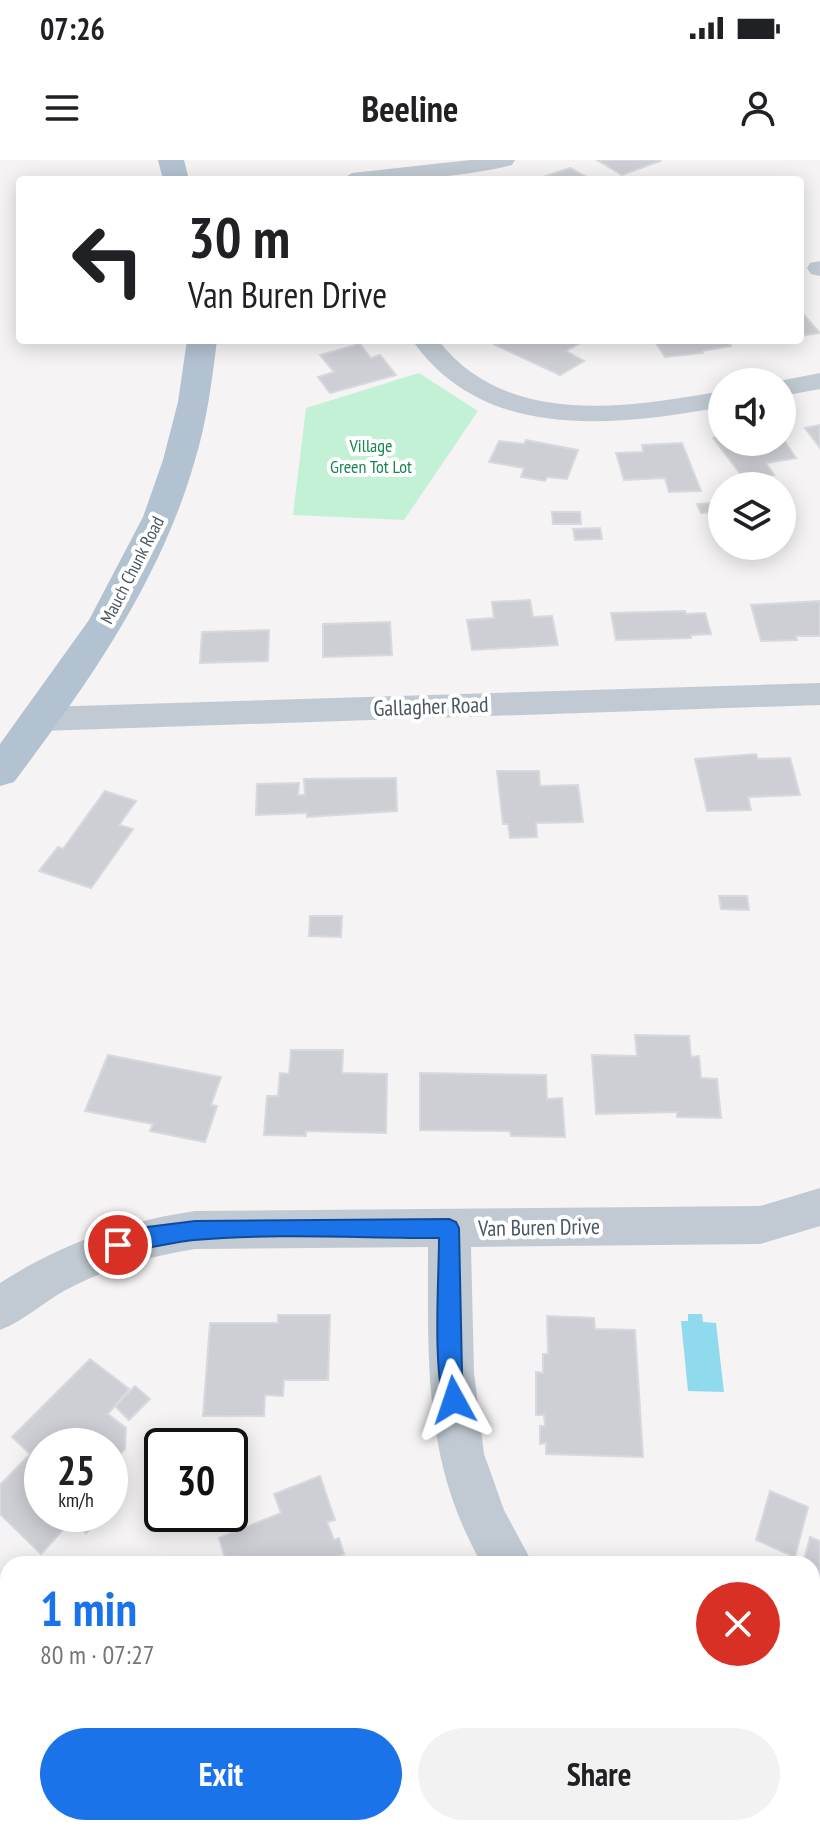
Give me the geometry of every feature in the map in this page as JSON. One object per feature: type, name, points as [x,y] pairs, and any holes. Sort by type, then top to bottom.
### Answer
[{"type":"main road","name":"Mauch Chunk Road","points":[[0,772],[42,719],[96,641],[157,523],[191,427],[201,344]]},
{"type":"street","points":[[358,175],[458,169],[504,160]]},
{"type":"street","points":[[428,344],[441,361],[463,378],[512,401],[548,410],[612,415],[708,401]]},
{"type":"street","points":[[796,385],[820,381]]},
{"type":"street","name":"Gallagher Road","points":[[42,719],[820,694]]},
{"type":"street","name":"Van Buren Drive","points":[[0,1309],[35,1282],[90,1254],[147,1236],[195,1230],[760,1225],[819,1212]]},
{"type":"street","points":[[449,1228],[451,1373],[461,1454],[485,1523],[504,1556]]},
{"type":"green space","name":"Village Green Tot Lot","points":[[419,373],[478,411],[404,520],[293,515],[306,408]]},
{"type":"water","points":[[688,1314],[702,1314],[703,1322],[716,1323],[724,1392],[688,1391],[681,1321],[688,1321]]},
{"type":"building","points":[[597,160],[659,160],[660,161],[622,175]]},
{"type":"building","points":[[570,168],[585,176],[546,176]]},
{"type":"building","points":[[804,315],[820,333],[804,335]]},
{"type":"building","points":[[360,344],[371,358],[380,355],[396,375],[330,393],[318,377],[334,372],[320,355]]},
{"type":"building","points":[[578,344],[566,351],[584,361],[560,375],[495,345]]},
{"type":"building","points":[[657,344],[731,346],[703,353],[665,357]]},
{"type":"building","points":[[820,425],[820,448],[805,428]]},
{"type":"building","points":[[526,440],[578,450],[567,479],[547,477],[545,481],[521,477],[524,468],[489,462],[499,441],[524,444]]},
{"type":"building","points":[[682,443],[701,491],[669,492],[665,478],[624,480],[616,453],[643,452],[642,445]]},
{"type":"building","points":[[727,456],[796,458],[766,463],[772,472],[739,472]]},
{"type":"building","points":[[708,503],[708,513],[701,513],[697,504]]},
{"type":"building","points":[[552,512],[580,512],[581,524],[553,524]]},
{"type":"building","points":[[600,528],[602,539],[575,540],[573,529]]},
{"type":"building","points":[[530,600],[533,617],[552,616],[558,645],[472,650],[467,620],[494,618],[492,602]]},
{"type":"building","points":[[820,601],[820,636],[761,641],[751,605]]},
{"type":"building","points":[[685,611],[686,614],[705,613],[711,634],[691,635],[691,638],[616,640],[611,613]]},
{"type":"building","points":[[390,622],[392,655],[323,657],[323,624]]},
{"type":"building","points":[[269,630],[268,661],[200,663],[202,632]]},
{"type":"building","points":[[756,754],[758,759],[790,758],[800,795],[748,797],[751,810],[707,811],[695,759]]},
{"type":"building","points":[[497,771],[539,771],[540,786],[578,785],[583,822],[536,823],[537,837],[510,838],[508,824],[503,824]]},
{"type":"building","points":[[396,778],[397,811],[307,817],[307,813],[256,815],[257,784],[299,783],[298,795],[305,795],[304,779]]},
{"type":"building","points":[[105,791],[136,801],[119,825],[133,829],[91,888],[39,871],[58,847],[63,849]]},
{"type":"building","points":[[719,896],[747,896],[749,910],[721,909]]},
{"type":"building","points":[[310,916],[342,916],[341,937],[309,936]]},
{"type":"building","points":[[635,1035],[689,1036],[691,1057],[699,1056],[701,1078],[717,1079],[721,1118],[677,1117],[677,1112],[596,1114],[592,1055],[637,1056]]},
{"type":"building","points":[[291,1050],[343,1050],[342,1073],[387,1074],[386,1133],[306,1131],[306,1136],[264,1135],[267,1096],[278,1096],[280,1073],[289,1074]]},
{"type":"building","points":[[108,1055],[221,1077],[211,1105],[217,1106],[205,1142],[150,1131],[153,1124],[85,1111]]},
{"type":"building","points":[[420,1073],[546,1075],[547,1099],[562,1098],[565,1137],[511,1136],[510,1131],[420,1130]]},
{"type":"building","points":[[278,1315],[330,1315],[328,1380],[284,1380],[283,1396],[265,1395],[264,1416],[203,1416],[210,1323],[278,1323]]},
{"type":"building","points":[[547,1316],[594,1318],[595,1329],[635,1330],[643,1457],[546,1454],[546,1443],[540,1444],[540,1426],[545,1426],[544,1415],[536,1415],[536,1372],[543,1373],[543,1354],[548,1354]]},
{"type":"building","points":[[90,1359],[129,1389],[108,1414],[126,1428],[24,1428],[24,1448],[12,1437]]},
{"type":"building","points":[[135,1386],[150,1399],[129,1420],[115,1406]]},
{"type":"building","points":[[24,1460],[24,1532],[61,1532],[41,1554],[0,1514],[0,1485]]},
{"type":"building","points":[[320,1476],[335,1520],[327,1522],[334,1540],[339,1538],[344,1554],[225,1556],[219,1538],[234,1532],[248,1532],[248,1526],[281,1513],[274,1494]]},
{"type":"building","points":[[770,1491],[808,1507],[795,1556],[756,1540]]},
{"type":"building","points":[[810,1537],[820,1541],[820,1556],[805,1556]]},
{"type":"route","points":[[118,1245],[147,1236],[195,1230],[449,1228],[454,1400]]}]
